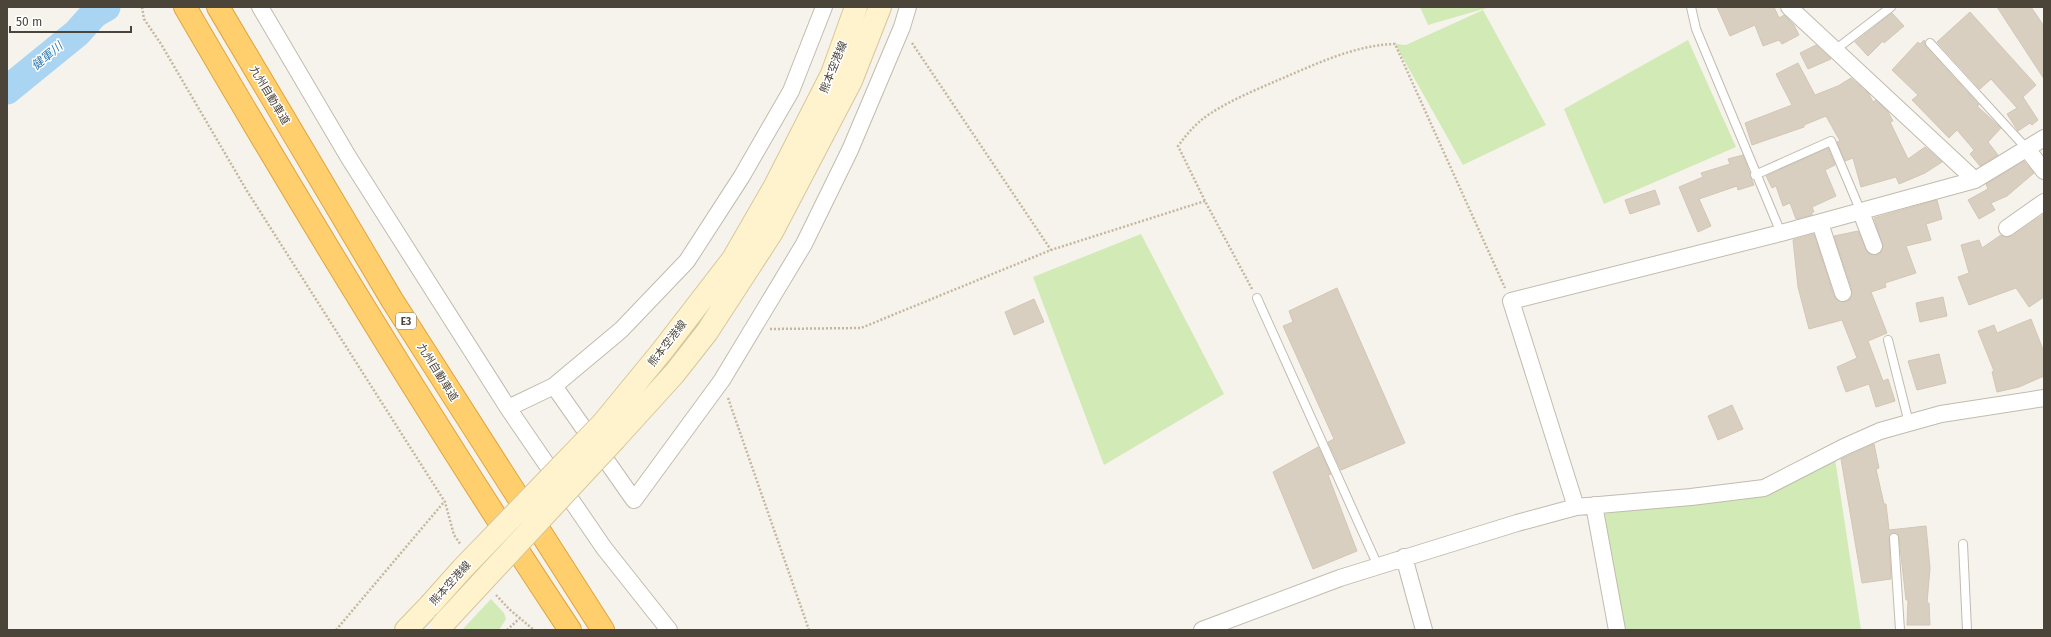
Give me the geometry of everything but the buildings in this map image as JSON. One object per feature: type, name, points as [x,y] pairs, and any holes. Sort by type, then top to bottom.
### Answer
[{"type":"highway","name":"E3","points":[[185,7],[268,150],[368,314],[570,630]]},
{"type":"highway","name":"九州自動車道","points":[[218,7],[392,300],[604,630]]},
{"type":"main road","name":"熊本空港線","points":[[440,627],[609,431],[662,351],[733,259],[775,186],[832,74],[856,7]]},
{"type":"main road","name":"熊本空港線","points":[[406,630],[463,568],[609,431],[674,374],[707,332],[772,232],[851,81],[880,7]]},
{"type":"street","points":[[508,408],[554,386],[621,330],[687,261],[742,176],[791,91],[824,7]]},
{"type":"street","points":[[554,386],[634,500],[722,380],[804,244],[850,150],[902,27],[908,7]]},
{"type":"street","points":[[1789,7],[1975,180]]},
{"type":"street","points":[[262,8],[349,158],[508,408],[604,548],[669,630]]},
{"type":"street","points":[[1576,507],[1510,301],[1781,234],[1975,180],[2027,150],[2044,138]]},
{"type":"street","points":[[2027,150],[2044,171]]},
{"type":"street","points":[[2007,228],[2044,202]]},
{"type":"street","points":[[1861,212],[1874,246]]},
{"type":"street","points":[[1820,223],[1843,293]]},
{"type":"street","points":[[1202,630],[1404,557],[1576,507],[1691,497],[1764,488],[1880,430],[1941,414],[2044,398]]},
{"type":"street","points":[[1594,505],[1617,630]]},
{"type":"street","points":[[1404,557],[1424,630]]},
{"type":"lane","points":[[1691,7],[1696,29],[1781,234]]},
{"type":"lane","points":[[1835,50],[1891,7]]},
{"type":"lane","points":[[1930,43],[2027,150]]},
{"type":"lane","points":[[1755,174],[1831,141],[1861,212]]},
{"type":"lane","points":[[1257,298],[1378,566]]},
{"type":"lane","points":[[1888,340],[1909,423]]},
{"type":"lane","points":[[1894,538],[1900,630]]},
{"type":"lane","points":[[1963,544],[1967,630]]},
{"type":"path","points":[[142,7],[144,19],[161,44],[247,191],[445,502],[454,536],[463,548]]},
{"type":"path","points":[[902,27],[1051,250]]},
{"type":"path","points":[[1257,298],[1205,201],[1178,146],[1191,128],[1208,115],[1238,98],[1291,75],[1368,47],[1395,44],[1510,301]]},
{"type":"path","points":[[752,330],[861,328],[1051,250],[1205,201]]},
{"type":"path","points":[[722,380],[809,630]]},
{"type":"path","points":[[336,630],[445,502]]},
{"type":"path","points":[[495,594],[534,630]]},
{"type":"path","points":[[507,630],[520,618]]},
{"type":"green space","points":[[1420,7],[1490,7],[1428,25]]},
{"type":"green space","points":[[1483,10],[1546,125],[1463,165],[1395,44],[1406,45]]},
{"type":"green space","points":[[1688,40],[1736,147],[1604,204],[1564,109]]},
{"type":"green space","points":[[1141,234],[1224,394],[1104,465],[1033,277]]},
{"type":"green space","points":[[1834,452],[1861,630],[1617,630],[1594,505],[1764,488]]},
{"type":"green space","points":[[472,572],[475,576],[423,630],[419,630]]},
{"type":"green space","points":[[491,599],[504,613],[506,619],[499,630],[462,630]]},
{"type":"waterway","name":"健軍川","points":[[7,90],[77,33],[94,14],[106,7]]}]
